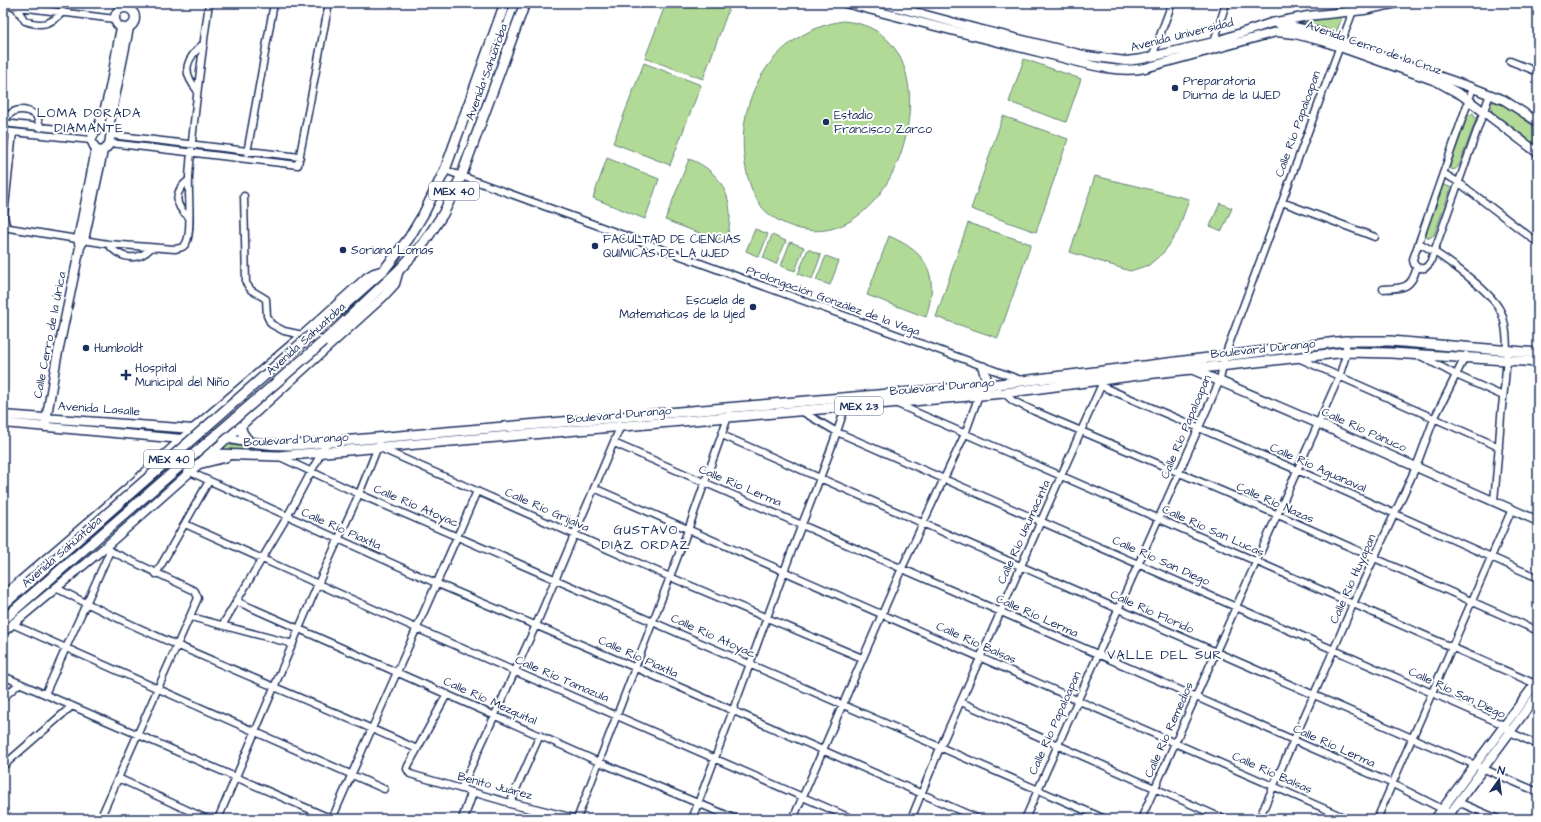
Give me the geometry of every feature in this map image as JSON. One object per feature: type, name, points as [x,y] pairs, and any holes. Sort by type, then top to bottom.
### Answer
[{"type":"main road","name":"Avenida Sahuatoba","points":[[3,605],[307,335],[384,270],[409,238],[445,170],[505,3]]},
{"type":"main road","name":"Avenida Sahuatoba","points":[[3,620],[324,345],[424,243],[443,214],[461,177],[525,3]]},
{"type":"main road","name":"Boulevard Durango","points":[[182,439],[210,453],[229,456],[279,456],[895,403],[980,390],[1023,381],[1100,379],[1180,361],[1345,341],[1390,341],[1538,352]]},
{"type":"main road","name":"Boulevard Durango","points":[[193,429],[226,439],[250,443],[295,446],[382,437],[624,418],[731,407],[880,395],[980,390],[1004,393],[1100,379],[1347,352],[1418,354],[1538,362]]},
{"type":"main road","points":[[980,390],[986,378],[983,367]]},
{"type":"main road","points":[[243,423],[250,443]]},
{"type":"main road","points":[[198,464],[229,456]]},
{"type":"street","points":[[13,132],[4,216],[6,225],[17,230],[108,244],[175,249],[185,245],[189,234],[189,180],[197,90],[209,3]]},
{"type":"street","points":[[247,159],[274,3]]},
{"type":"street","points":[[110,135],[191,153],[297,165],[300,157],[329,3]]},
{"type":"street","name":"Avenida Universidad","points":[[845,3],[1011,46],[1107,68],[1124,70],[1145,68],[1276,32]]},
{"type":"street","name":"Avenida Universidad","points":[[881,3],[1087,56],[1126,61],[1152,57],[1214,42],[1271,23],[1397,3]]},
{"type":"street","points":[[1152,57],[1172,3]]},
{"type":"street","points":[[1214,42],[1226,3]]},
{"type":"street","points":[[3,5],[115,18]]},
{"type":"street","points":[[16,6],[25,21],[41,25],[49,24],[64,12]]},
{"type":"street","points":[[127,6],[134,12],[136,20],[132,26],[125,28],[118,26],[115,18],[117,12],[127,6]]},
{"type":"street","name":"Calle Río Papaloapan","points":[[1025,819],[1220,380],[1225,355],[1352,11]]},
{"type":"street","name":"Avenida Cerro de la Cruz","points":[[1271,23],[1323,33],[1339,44],[1436,81],[1470,102],[1538,153]]},
{"type":"street","points":[[99,150],[95,133],[114,80],[125,28]]},
{"type":"street","name":"Avenida Cerro de la Cruz","points":[[1276,32],[1309,37],[1339,44],[1474,88],[1514,106],[1538,122]]},
{"type":"street","points":[[197,90],[188,78],[188,66],[193,53],[204,43]]},
{"type":"street","points":[[1510,61],[1538,72]]},
{"type":"street","points":[[99,150],[110,135],[114,80]]},
{"type":"street","points":[[1417,267],[1413,261],[1474,88]]},
{"type":"street","points":[[1417,267],[1427,267],[1434,251],[1490,94]]},
{"type":"street","points":[[41,128],[36,114],[23,110],[14,110],[9,113],[3,123],[41,128],[192,143],[300,157]]},
{"type":"street","points":[[3,131],[95,133]]},
{"type":"street","name":"Calle Cerro de la Úrica","points":[[45,427],[99,150]]},
{"type":"street","name":"Prolongación González de la Vega","points":[[445,170],[1023,381],[1031,389]]},
{"type":"street","points":[[1443,173],[1458,182],[1538,243]]},
{"type":"street","points":[[189,180],[179,189],[178,200],[180,209],[189,217]]},
{"type":"street","points":[[3,632],[66,579],[107,549],[226,439],[324,345],[316,338],[284,331],[271,324],[267,316],[266,299],[251,290],[246,283],[244,196]]},
{"type":"street","points":[[1282,202],[1375,237]]},
{"type":"street","points":[[1419,243],[1434,251],[1478,286],[1497,305],[1505,324],[1506,360],[1494,500]]},
{"type":"street","points":[[108,244],[118,254],[135,258],[143,255],[151,248]]},
{"type":"street","points":[[1383,289],[1408,286],[1412,282],[1417,267]]},
{"type":"street","points":[[3,596],[47,559],[193,429],[307,335]]},
{"type":"street","name":"Calle Río Remedios","points":[[1141,819],[1276,514],[1339,377],[1347,352],[1345,341]]},
{"type":"street","name":"Calle Río Huyapan","points":[[1259,819],[1353,604],[1416,467],[1434,419],[1469,348]]},
{"type":"street","points":[[1418,354],[1456,375],[1503,396]]},
{"type":"street","points":[[1296,357],[1499,447]]},
{"type":"street","name":"Calle Río Pánuco","points":[[1180,361],[1191,369],[1220,380],[1494,500],[1512,510],[1538,521]]},
{"type":"street","name":"Calle Río Aguanaval","points":[[1100,379],[1199,428],[1297,470],[1538,578]]},
{"type":"street","name":"Calle Río Usumacinta","points":[[911,819],[960,702],[1002,612],[1020,566],[1081,430],[1100,379]]},
{"type":"street","points":[[793,819],[902,568],[965,434],[980,390]]},
{"type":"street","name":"Calle Río Nazas","points":[[1004,393],[1023,406],[1276,514],[1538,631]]},
{"type":"street","name":"Calle Río San Lucas","points":[[880,395],[895,403],[1256,562],[1537,683]]},
{"type":"street","points":[[232,396],[231,406],[234,413],[243,423]]},
{"type":"street","points":[[692,819],[733,712],[784,570],[820,479],[848,398]]},
{"type":"street","points":[[575,819],[599,762],[634,667],[688,530],[731,407]]},
{"type":"street","name":"Calle Río San Diego","points":[[801,411],[837,432],[1334,649],[1504,725],[1510,732]]},
{"type":"street","name":"Avenida Lasalle","points":[[3,415],[103,421],[193,429]]},
{"type":"street","points":[[461,790],[536,625],[624,418]]},
{"type":"street","points":[[102,432],[103,421]]},
{"type":"street","name":"Avenida Lasalle","points":[[3,423],[182,439]]},
{"type":"street","name":"Calle Río Florido","points":[[722,435],[1538,792]]},
{"type":"street","points":[[218,819],[318,584],[359,494],[382,437]]},
{"type":"street","points":[[223,624],[288,517],[327,442]]},
{"type":"street","name":"Calle Río Lerma","points":[[614,443],[1393,784],[1446,814]]},
{"type":"street","name":"Calle Río Grijalva","points":[[378,447],[670,577],[862,658]]},
{"type":"street","points":[[165,454],[175,455],[182,459],[190,472]]},
{"type":"street","name":"Calle Río Atoyac","points":[[279,456],[359,494],[555,578],[652,622],[1104,819]]},
{"type":"street","name":"Calle Río Piaxtla","points":[[190,472],[209,482],[438,584],[634,667],[733,712],[979,819]]},
{"type":"street","points":[[156,574],[209,482]]},
{"type":"street","name":"Calle Río Balsas","points":[[594,488],[1176,742],[1348,819]]},
{"type":"street","points":[[3,676],[332,819],[438,584],[477,490]]},
{"type":"street","points":[[1377,819],[1512,510]]},
{"type":"street","name":"Calle Río Tamazula","points":[[185,524],[418,629],[616,714],[853,819]]},
{"type":"street","points":[[100,819],[179,645],[198,598],[195,591],[156,574],[107,549]]},
{"type":"street","points":[[45,694],[86,603],[107,549]]},
{"type":"street","points":[[47,559],[58,562],[66,579]]},
{"type":"street","points":[[56,588],[179,645],[372,728],[417,749],[448,694]]},
{"type":"street","name":"Calle Río Mezquital","points":[[236,601],[599,762],[736,819]]},
{"type":"street","points":[[191,617],[223,624],[293,644]]},
{"type":"street","points":[[12,624],[384,789]]},
{"type":"street","points":[[3,698],[20,683]]},
{"type":"street","points":[[1446,814],[1474,765],[1537,683]]},
{"type":"street","points":[[1435,819],[1446,814],[1458,802],[1537,698]]},
{"type":"street","points":[[960,702],[1058,744],[1224,819]]},
{"type":"street","points":[[3,766],[72,706]]},
{"type":"street","points":[[1510,732],[1538,745]]},
{"type":"street","points":[[510,803],[540,736]]},
{"type":"street","name":"Benito Juárez","points":[[417,749],[407,769],[410,774],[461,790],[575,819]]},
{"type":"street","points":[[118,778],[207,819]]},
{"type":"street","points":[[463,819],[472,793]]},
{"type":"street","points":[[1458,802],[1498,819]]},
{"type":"green space","points":[[666,3],[731,3],[703,79],[645,58]]},
{"type":"green space","points":[[1343,15],[1336,33],[1298,22],[1298,21]]},
{"type":"green space","name":"Estadio Francisco Zarco","points":[[843,21],[882,35],[904,65],[910,106],[902,149],[883,189],[854,218],[818,231],[776,219],[764,210],[756,198],[746,169],[743,144],[745,119],[752,95],[763,74],[777,55],[796,39],[818,28]]},
{"type":"green space","points":[[1024,59],[1081,79],[1066,122],[1009,102]]},
{"type":"green space","points":[[644,63],[701,85],[670,165],[613,143]]},
{"type":"green space","points":[[1494,101],[1504,104],[1538,130],[1538,149],[1492,114],[1491,105]]},
{"type":"green space","points":[[1473,113],[1476,119],[1459,166],[1454,170],[1451,169],[1450,165],[1467,117]]},
{"type":"green space","points":[[1003,116],[1068,139],[1036,232],[971,209]]},
{"type":"green space","points":[[607,158],[659,179],[645,219],[593,198]]},
{"type":"green space","points":[[689,159],[702,165],[712,173],[720,182],[726,193],[730,217],[729,230],[725,243],[665,220]]},
{"type":"green space","points":[[1095,176],[1189,199],[1178,231],[1165,251],[1149,265],[1130,271],[1070,252]]},
{"type":"green space","points":[[1444,185],[1450,187],[1450,191],[1434,235],[1429,238],[1425,235],[1425,232],[1441,187]]},
{"type":"green space","points":[[1220,203],[1232,208],[1222,231],[1210,226]]},
{"type":"green space","points":[[968,223],[1031,244],[998,338],[936,317]]},
{"type":"green space","points":[[755,229],[768,234],[759,257],[746,251]]},
{"type":"green space","points":[[772,235],[786,241],[776,264],[763,258]]},
{"type":"green space","points":[[889,236],[913,250],[922,258],[927,268],[931,278],[931,289],[930,302],[926,317],[867,295]]},
{"type":"green space","points":[[790,242],[804,247],[795,271],[781,266]]},
{"type":"green space","points":[[808,249],[821,255],[812,279],[798,274]]},
{"type":"green space","points":[[826,256],[839,261],[830,285],[816,280]]},
{"type":"green space","points":[[1326,348],[1328,349],[1236,360]]},
{"type":"green space","points":[[221,444],[262,449],[315,447],[317,449],[254,453],[222,449],[219,448]]},
{"type":"place","name":"Preparatoria Diurna de la UJED","points":[[1175,88]]},
{"type":"place","name":"Estadio Francisco Zarco","points":[[826,122]]},
{"type":"place","name":"FACULTAD DE CIENCIAS QUIMICAS DE LA UJED","points":[[595,246]]},
{"type":"place","name":"Soriana Lomas","points":[[343,250]]},
{"type":"place","name":"Escuela de Matematicas de la Ujed","points":[[753,307]]},
{"type":"place","name":"Humboldt","points":[[86,348]]},
{"type":"place","name":"Hospital Municipal del Niño","points":[[126,375]]},
{"type":"district","name":"LOMA DORADA DIAMANTE","points":[[89,120]]},
{"type":"district","name":"GUSTAVO DIAZ ORDAZ","points":[[646,538]]},
{"type":"district","name":"VALLE DEL SUR","points":[[1165,655]]}]
